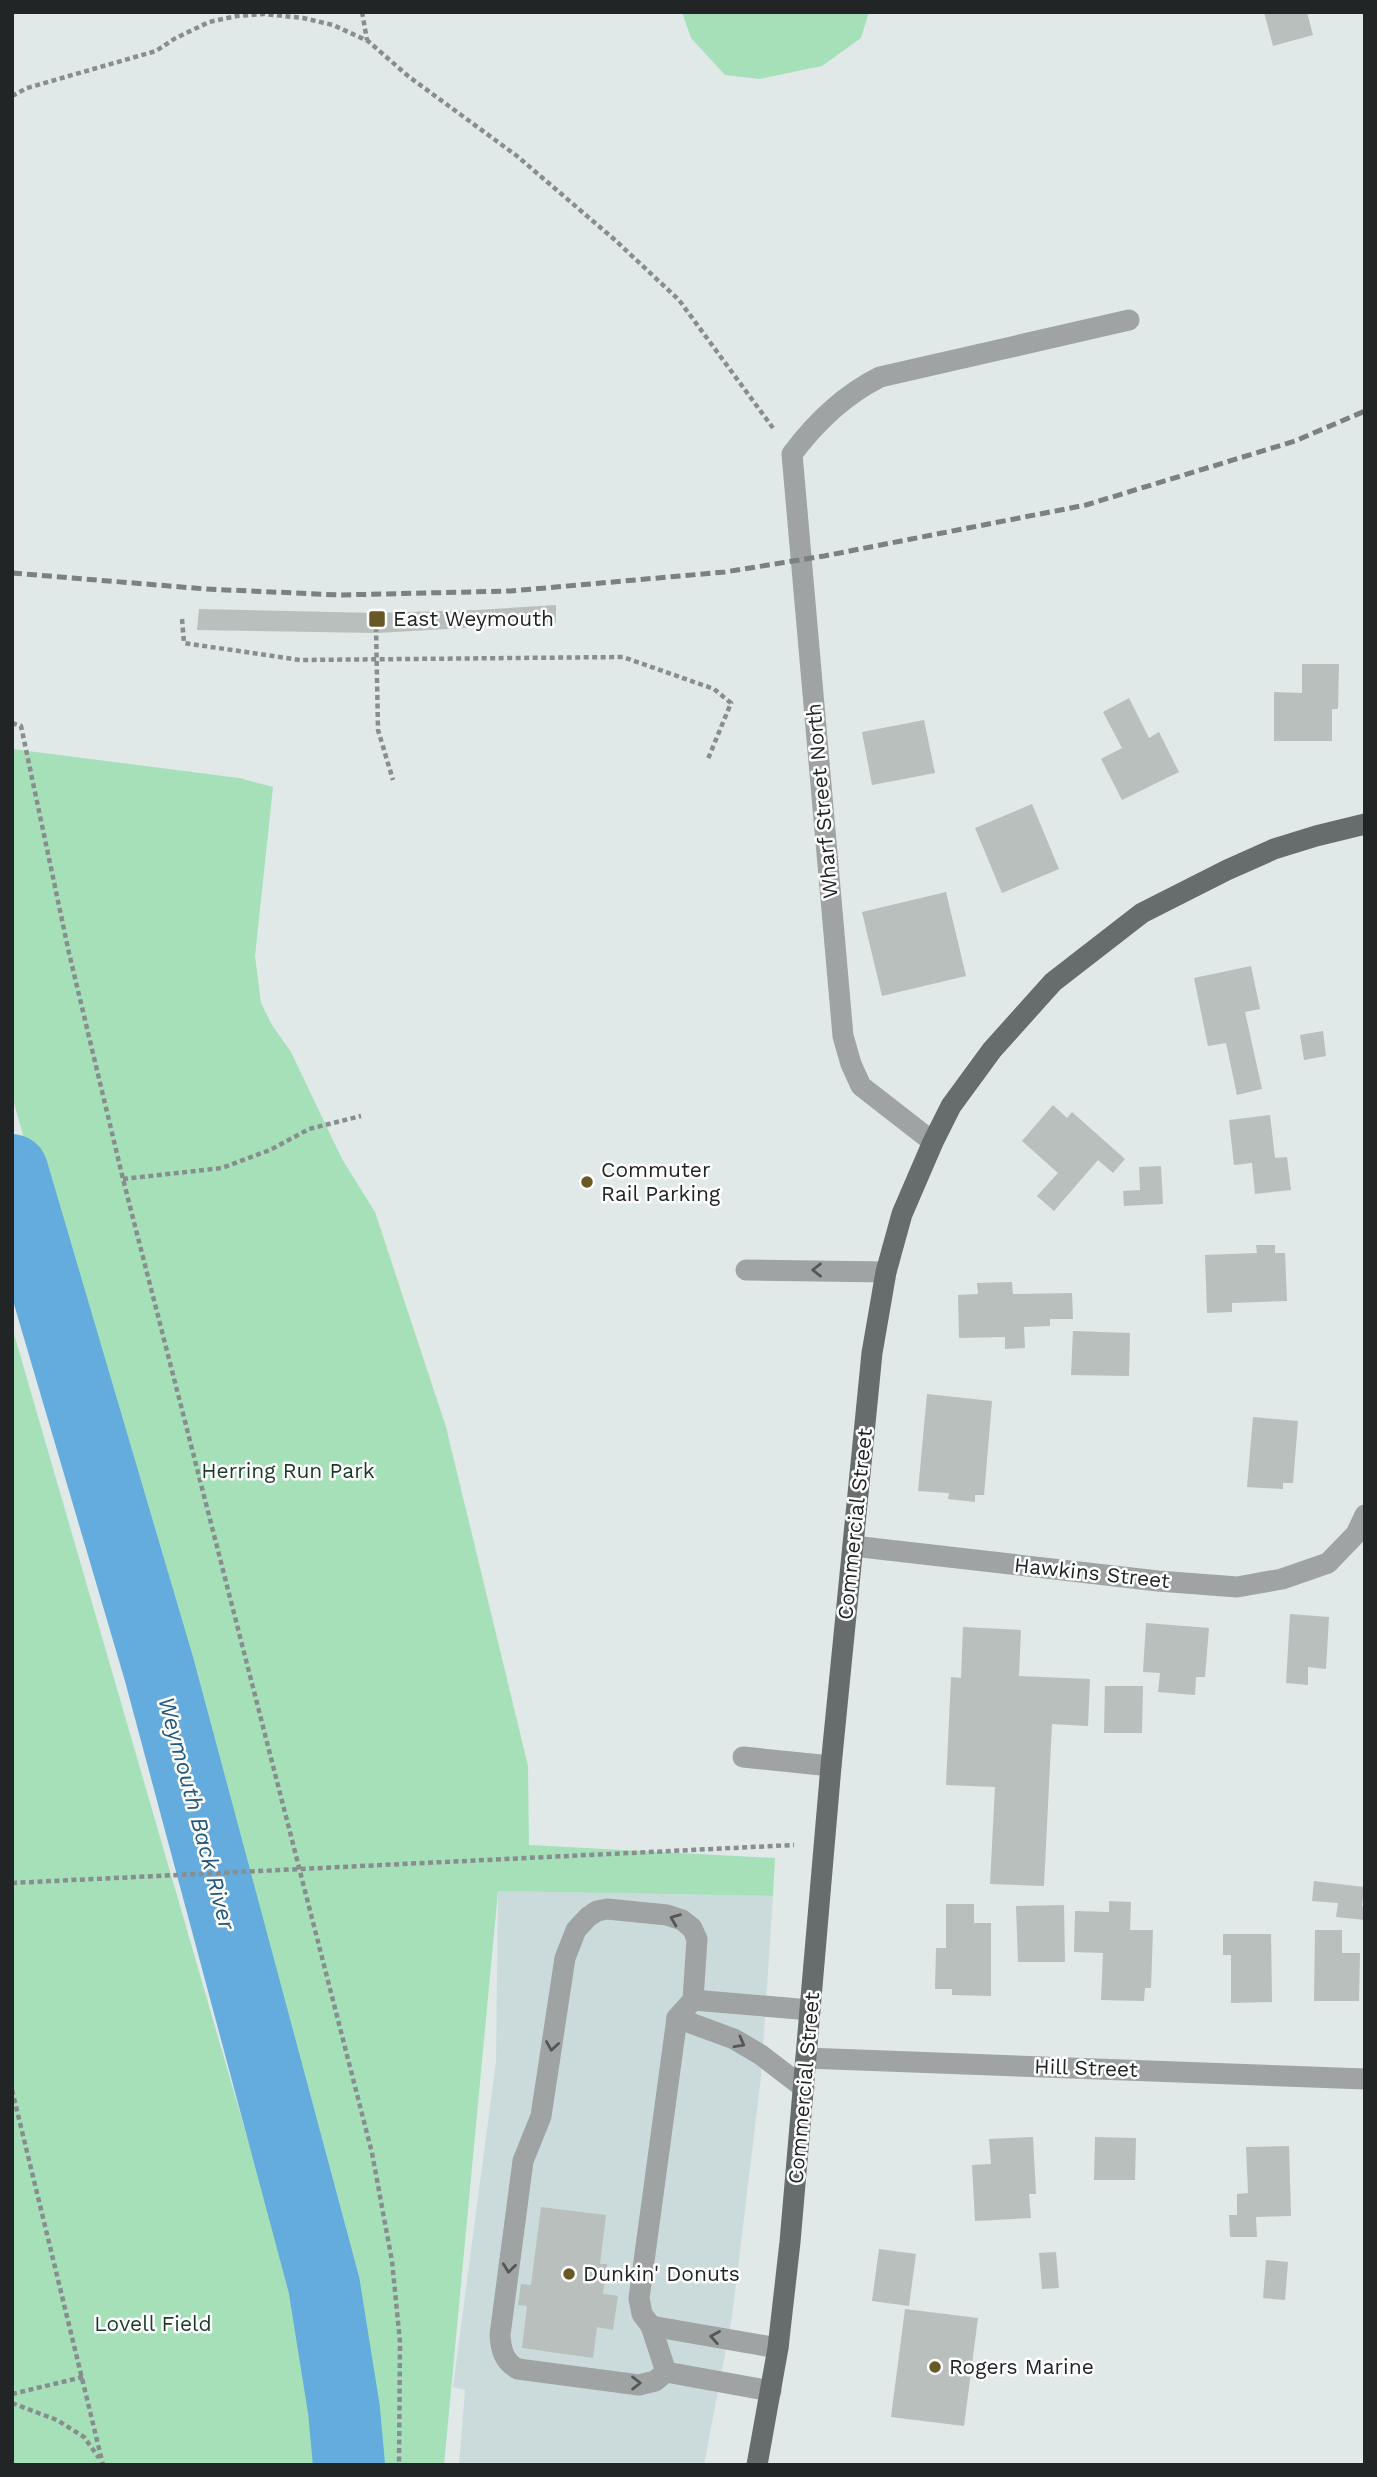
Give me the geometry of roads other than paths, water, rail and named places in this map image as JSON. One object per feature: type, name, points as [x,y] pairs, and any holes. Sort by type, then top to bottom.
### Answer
[{"type":"main road","name":"Commercial Street","points":[[757,2465],[778,2348],[872,1353],[886,1272],[902,1214],[951,1106],[992,1050],[1053,982],[1142,913],[1275,849],[1365,824]]},
{"type":"street","name":"Wharf Street North","points":[[933,1142],[861,1086],[843,1036],[792,454],[812,428],[856,389],[880,377],[1129,320]]},
{"type":"street","points":[[746,1270],[886,1272]]},
{"type":"street","name":"Hawkins Street","points":[[853,1546],[1237,1587],[1282,1579],[1328,1563],[1356,1534],[1365,1515]]},
{"type":"street","points":[[743,1758],[831,1766]]},
{"type":"street","points":[[666,2372],[651,2326],[642,2314],[639,2298],[677,2018],[693,2000],[697,1939],[692,1927],[682,1920],[667,1915],[607,1909],[588,1917],[576,1930],[565,1958],[541,2116],[523,2161],[500,2335],[501,2350],[509,2364],[518,2369],[639,2385],[655,2381],[666,2372],[771,2391]]},
{"type":"street","points":[[693,2000],[810,2010]]},
{"type":"street","points":[[677,2018],[734,2039],[761,2055],[804,2088]]},
{"type":"street","name":"Hill Street","points":[[806,2058],[1365,2079]]},
{"type":"street","points":[[651,2326],[778,2348]]},
{"type":"waterway","name":"Weymouth Back River","points":[[12,1170],[159,1669],[324,2285],[344,2410],[349,2465]]},
{"type":"railway","points":[[12,573],[206,589],[340,595],[511,591],[725,572],[824,556],[1086,505],[1295,441],[1365,411]]},
{"type":"place","name":"East Weymouth","points":[[377,619]]},
{"type":"place","name":"Commuter Rail Parking","points":[[587,1182]]},
{"type":"place","name":"Dunkin' Donuts","points":[[569,2274]]},
{"type":"place","name":"Rogers Marine","points":[[935,2367]]},
{"type":"park label","name":"Herring Run Park","points":[[288,1471]]},
{"type":"park label","name":"Lovell Field","points":[[153,2324]]}]
